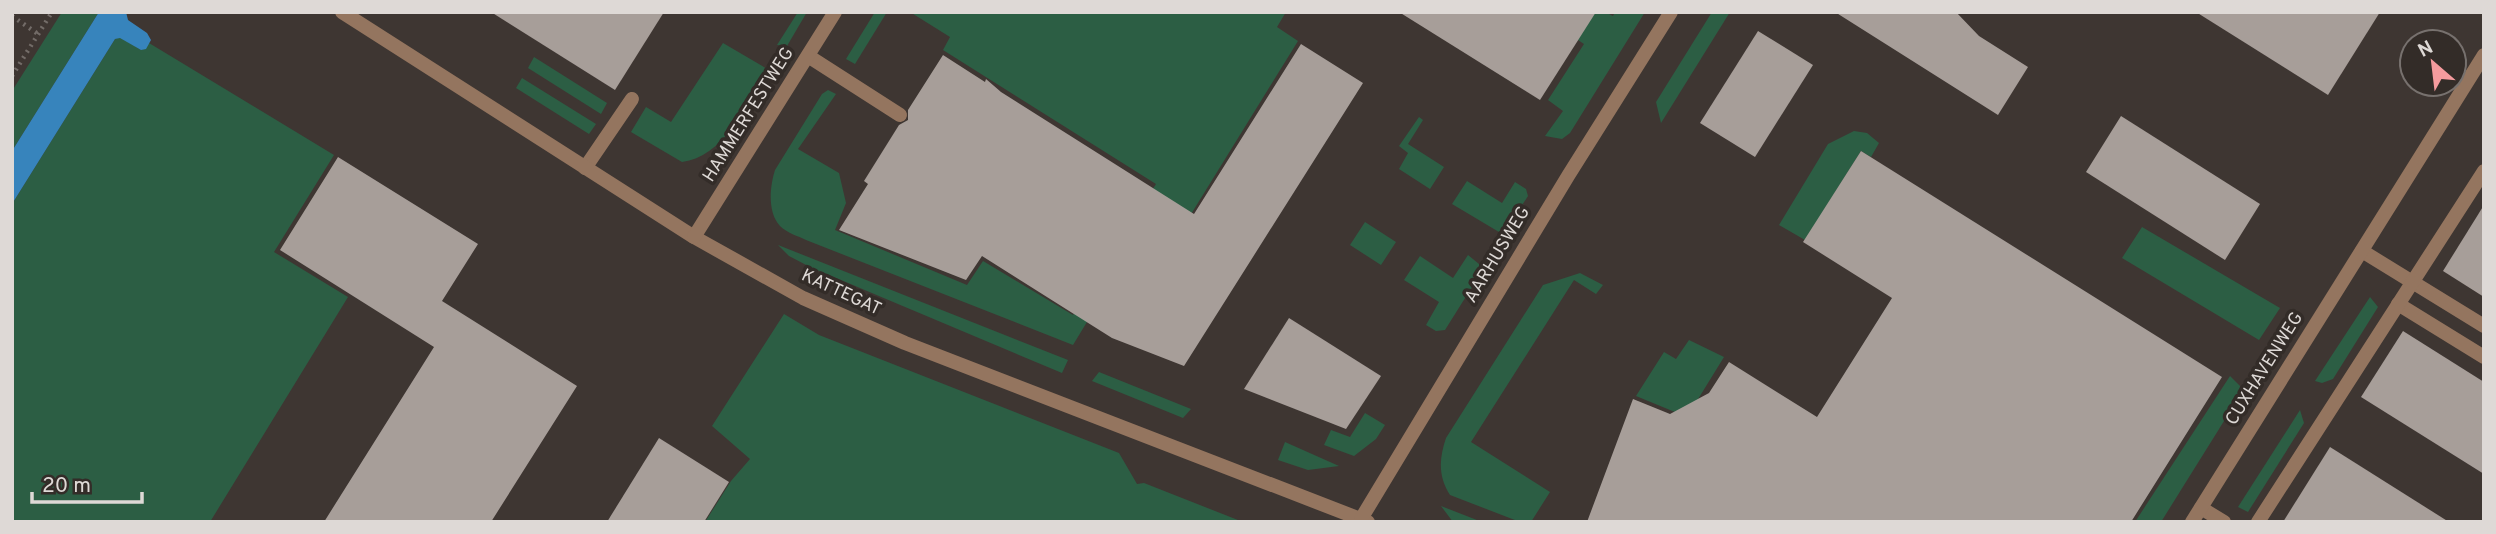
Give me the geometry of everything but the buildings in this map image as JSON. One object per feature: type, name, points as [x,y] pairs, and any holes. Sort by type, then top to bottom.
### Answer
[{"type":"street","name":"KATTEGAT","points":[[342,12],[694,237],[803,298],[905,343],[1364,520]]},
{"type":"street","name":"HAMMERFESTWEG","points":[[694,237],[835,12]]},
{"type":"street","name":"AARHUSWEG","points":[[1364,520],[1562,185],[1671,12]]},
{"type":"street","name":"CUXHAVENWEG","points":[[2192,522],[2484,55]]},
{"type":"street","points":[[808,56],[900,115]]},
{"type":"street","points":[[585,168],[632,99]]},
{"type":"street","points":[[2258,522],[2484,171]]},
{"type":"street","points":[[2362,251],[2484,326]]},
{"type":"street","points":[[2398,304],[2484,357]]},
{"type":"street","points":[[2201,508],[2224,522]]},
{"type":"path","points":[[12,76],[52,12]]},
{"type":"path","points":[[12,16],[38,34]]},
{"type":"green space","points":[[62,12],[99,12],[12,151],[12,91]]},
{"type":"green space","points":[[798,12],[807,12],[787,46],[777,45]]},
{"type":"green space","points":[[875,12],[887,12],[855,64],[846,59]]},
{"type":"green space","points":[[910,12],[1286,12],[1277,27],[1298,41],[1138,300],[1110,284],[1073,345],[806,240],[786,231],[773,214],[771,199],[775,170],[822,94],[828,90],[836,94],[798,149],[839,173],[846,203],[835,230],[967,285],[983,261],[1073,315],[1156,184],[943,50],[950,37]]},
{"type":"green space","points":[[1536,12],[1605,12],[1613,16],[1615,12],[1645,12],[1570,133],[1562,139],[1545,136],[1563,111],[1548,100],[1584,44]]},
{"type":"green space","points":[[1712,12],[1730,12],[1661,123],[1656,102]]},
{"type":"green space","points":[[120,37],[141,50],[149,43],[334,155],[274,252],[348,297],[210,522],[12,522],[12,204],[115,39]]},
{"type":"green space","points":[[723,43],[769,70],[744,112],[723,139],[698,158],[682,162],[631,132],[646,107],[671,122]]},
{"type":"green space","points":[[534,57],[607,103],[601,114],[528,68]]},
{"type":"green space","points":[[522,78],[596,124],[589,134],[516,88]]},
{"type":"green space","points":[[1419,117],[1423,120],[1408,144],[1444,167],[1430,189],[1399,169],[1408,153],[1399,146]]},
{"type":"green space","points":[[1854,131],[1867,133],[1879,143],[1871,157],[1861,151],[1805,240],[1779,225],[1828,144]]},
{"type":"green space","points":[[1467,181],[1502,203],[1515,182],[1526,189],[1528,196],[1506,230],[1499,232],[1452,204]]},
{"type":"green space","points":[[1365,222],[1396,242],[1381,265],[1350,245]]},
{"type":"green space","points":[[2142,227],[2280,308],[2259,340],[2122,258]]},
{"type":"green space","points":[[778,245],[1068,360],[1062,373],[810,267],[789,256]]},
{"type":"green space","points":[[1468,255],[1479,264],[1482,271],[1445,330],[1436,331],[1426,325],[1439,302],[1404,280],[1420,256],[1453,278]]},
{"type":"green space","points":[[1580,273],[1603,285],[1596,294],[1574,280],[1471,442],[1550,492],[1531,522],[1520,522],[1450,495],[1443,481],[1441,467],[1446,438],[1543,285]]},
{"type":"green space","points":[[2370,297],[2378,307],[2333,379],[2322,383],[2315,381]]},
{"type":"green space","points":[[784,314],[819,335],[1119,453],[1137,484],[1144,483],[1243,522],[705,522],[731,481],[750,459],[712,426]]},
{"type":"green space","points":[[1689,340],[1724,357],[1687,417],[1636,396],[1664,352],[1676,359]]},
{"type":"green space","points":[[1099,372],[1191,409],[1183,418],[1092,381]]},
{"type":"green space","points":[[2230,376],[2240,386],[2239,397],[2161,522],[2135,522]]},
{"type":"green space","points":[[2300,410],[2304,423],[2248,512],[2238,507]]},
{"type":"green space","points":[[1365,413],[1385,425],[1376,439],[1354,456],[1324,445],[1331,430],[1350,437]]},
{"type":"green space","points":[[1285,442],[1339,466],[1308,470],[1278,460]]},
{"type":"green space","points":[[1441,506],[1482,522],[1453,522]]},
{"type":"water","points":[[99,12],[126,12],[128,20],[147,33],[151,40],[146,49],[141,50],[120,38],[115,39],[12,204],[12,151]]}]
